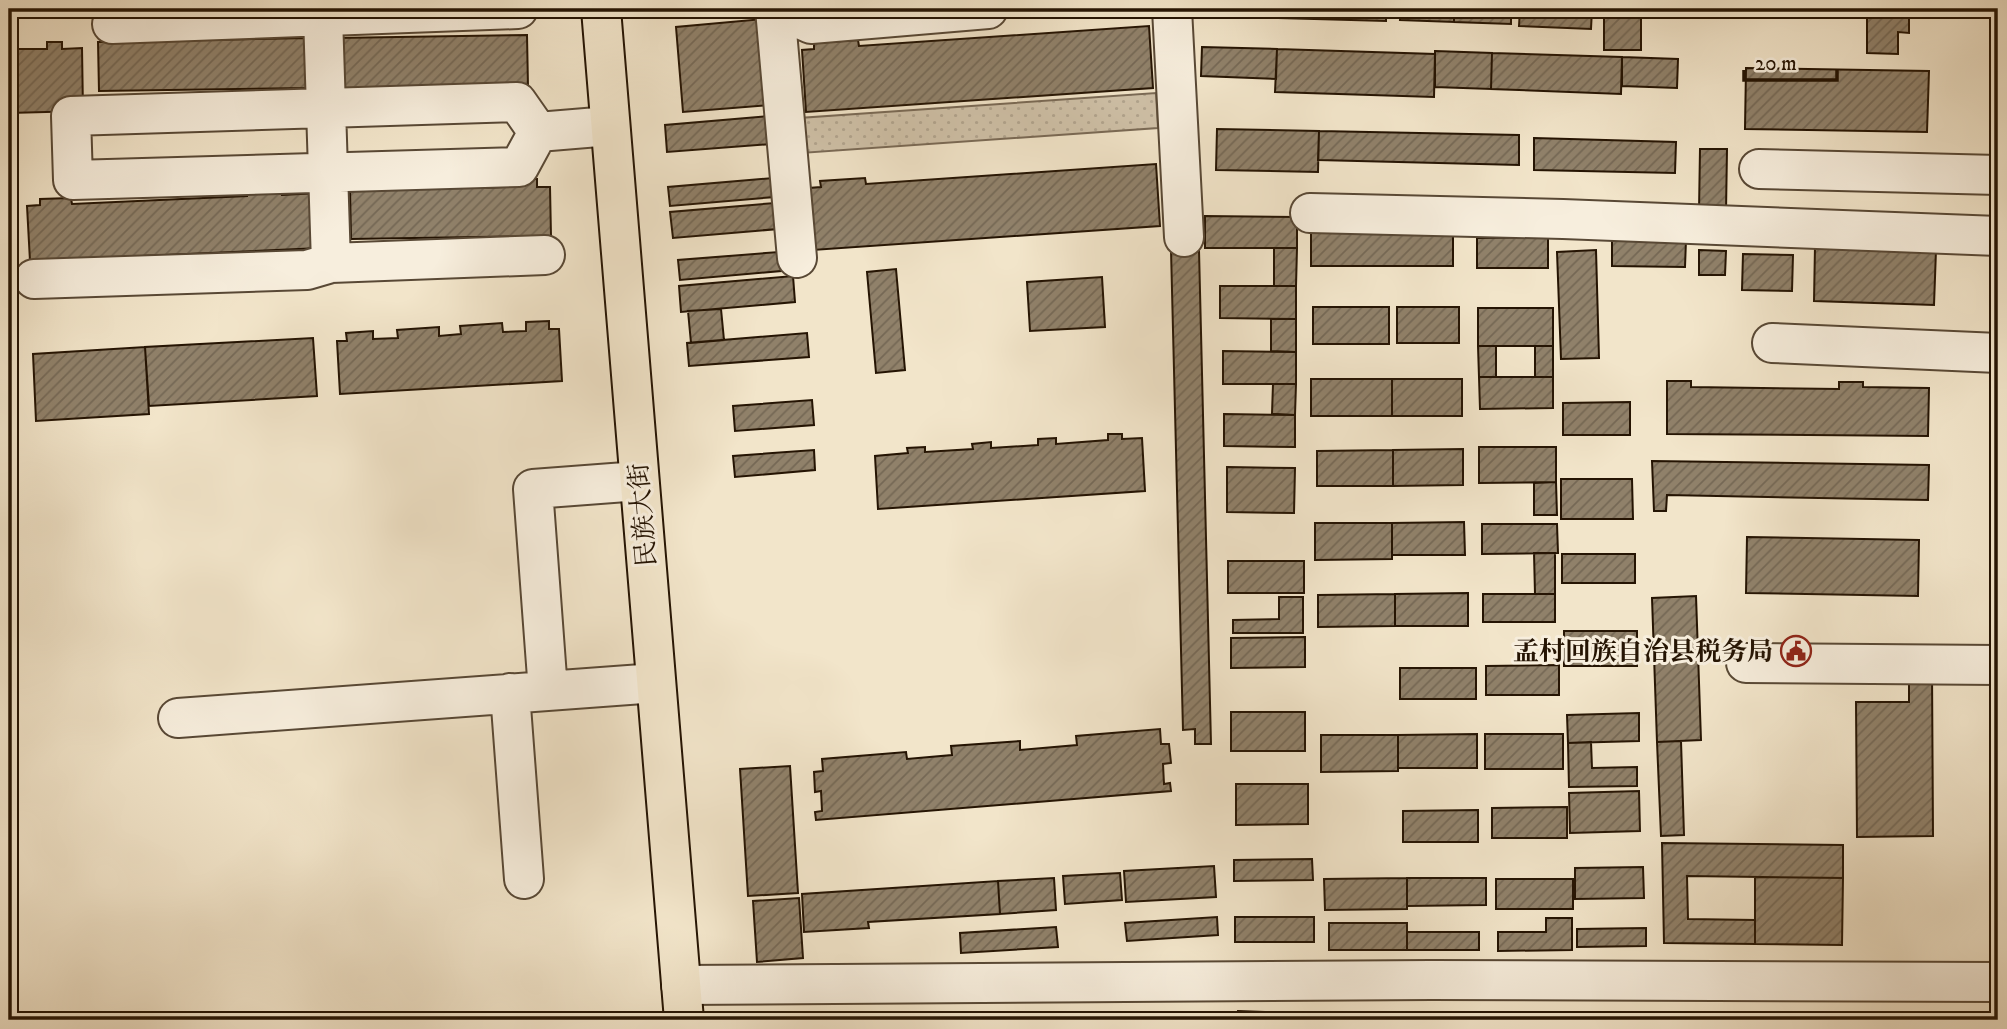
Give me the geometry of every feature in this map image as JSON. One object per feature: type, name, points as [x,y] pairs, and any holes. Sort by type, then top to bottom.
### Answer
[{"type":"main road","name":"民族大街","points":[[601,9],[682,1002]]},
{"type":"street","points":[[112,23],[518,9]]},
{"type":"street","points":[[797,258],[777,9],[811,23],[988,9]]},
{"type":"street","points":[[1172,9],[1184,237]]},
{"type":"street","points":[[323,16],[331,263]]},
{"type":"street","points":[[517,102],[538,132],[519,167],[73,180],[71,116],[517,102]]},
{"type":"street","points":[[538,132],[610,126]]},
{"type":"street","points":[[1759,169],[1998,175]]},
{"type":"street","points":[[1310,213],[1563,219],[1998,236]]},
{"type":"street","points":[[34,279],[307,270],[331,263],[545,255]]},
{"type":"street","points":[[1772,343],[1998,353]]},
{"type":"street","points":[[548,691],[533,489],[639,481]]},
{"type":"street","points":[[1746,663],[1998,665]]},
{"type":"street","points":[[178,718],[656,683]]},
{"type":"street","points":[[510,693],[524,879]]},
{"type":"street","points":[[682,1002],[1417,980],[1998,982]]},
{"type":"shaded area","points":[[1156,93],[1158,128],[801,153],[799,118]]},
{"type":"building","points":[[1279,9],[1386,9],[1386,21],[1279,18]]},
{"type":"building","points":[[1401,9],[1454,9],[1454,22],[1400,20]]},
{"type":"building","points":[[1454,9],[1511,9],[1511,24],[1454,22]]},
{"type":"building","points":[[1520,9],[1592,9],[1591,29],[1519,26]]},
{"type":"building","points":[[1604,9],[1641,9],[1641,50],[1604,50]]},
{"type":"building","points":[[1867,9],[1909,9],[1909,33],[1898,32],[1898,54],[1867,53]]},
{"type":"building","points":[[763,19],[770,105],[683,112],[676,27]]},
{"type":"building","points":[[1149,26],[1153,88],[806,112],[802,50],[814,49],[814,43],[858,40],[859,46]]},
{"type":"building","points":[[527,35],[528,87],[335,90],[334,38]]},
{"type":"building","points":[[308,38],[309,88],[99,91],[98,42]]},
{"type":"building","points":[[47,42],[62,42],[62,49],[82,48],[83,111],[9,113],[9,49],[47,49]]},
{"type":"building","points":[[1202,47],[1277,49],[1276,79],[1201,76]]},
{"type":"building","points":[[1277,49],[1435,54],[1434,97],[1275,92]]},
{"type":"building","points":[[1435,51],[1492,53],[1491,89],[1435,87]]},
{"type":"building","points":[[1492,53],[1622,57],[1621,94],[1491,89]]},
{"type":"building","points":[[1622,57],[1678,59],[1677,88],[1622,86]]},
{"type":"building","points":[[1746,68],[1929,71],[1927,132],[1745,129]]},
{"type":"building","points":[[769,116],[772,144],[667,152],[665,125]]},
{"type":"building","points":[[1217,129],[1319,131],[1318,172],[1216,170]]},
{"type":"building","points":[[1319,131],[1519,135],[1519,165],[1318,160]]},
{"type":"building","points":[[1534,138],[1676,142],[1675,173],[1534,170]]},
{"type":"building","points":[[1700,149],[1727,149],[1726,212],[1699,211]]},
{"type":"building","points":[[1156,164],[1160,226],[813,250],[809,188],[821,187],[820,181],[865,178],[866,184]]},
{"type":"building","points":[[773,178],[775,197],[670,206],[668,187]]},
{"type":"building","points":[[503,179],[537,179],[537,187],[550,187],[551,236],[351,239],[350,190],[483,181],[483,188],[503,187]]},
{"type":"building","points":[[281,187],[282,195],[319,193],[321,248],[30,261],[27,206],[40,205],[40,199],[71,198],[72,204],[247,196],[247,189]]},
{"type":"building","points":[[775,203],[778,229],[673,238],[670,212]]},
{"type":"building","points":[[1205,216],[1297,217],[1297,248],[1205,248]]},
{"type":"building","points":[[1311,233],[1453,233],[1453,266],[1311,266]]},
{"type":"building","points":[[1548,237],[1548,268],[1477,268],[1477,238]]},
{"type":"building","points":[[1612,239],[1686,240],[1685,267],[1612,266]]},
{"type":"building","points":[[1815,246],[1936,250],[1934,305],[1814,301]]},
{"type":"building","points":[[1274,248],[1297,248],[1296,286],[1274,286]]},
{"type":"building","points":[[1171,250],[1199,250],[1211,744],[1195,744],[1195,729],[1183,730]]},
{"type":"building","points":[[1596,250],[1599,358],[1561,359],[1557,252]]},
{"type":"building","points":[[1699,250],[1726,251],[1725,275],[1699,275]]},
{"type":"building","points":[[779,252],[781,271],[680,280],[678,260]]},
{"type":"building","points":[[1743,254],[1793,255],[1792,291],[1742,290]]},
{"type":"building","points":[[896,269],[905,370],[876,373],[867,272]]},
{"type":"building","points":[[793,276],[795,302],[681,312],[679,286]]},
{"type":"building","points":[[1102,277],[1105,327],[1030,331],[1027,282]]},
{"type":"building","points":[[1220,286],[1296,286],[1296,319],[1220,318]]},
{"type":"building","points":[[1313,307],[1389,307],[1389,344],[1313,344]]},
{"type":"building","points":[[1397,307],[1459,307],[1459,343],[1397,343]]},
{"type":"building","points":[[1478,308],[1553,308],[1553,346],[1478,346]]},
{"type":"building","points":[[721,309],[724,340],[691,343],[688,311]]},
{"type":"building","points":[[1271,319],[1296,319],[1296,352],[1271,351]]},
{"type":"building","points":[[549,321],[549,329],[559,329],[562,381],[340,394],[337,341],[347,341],[346,333],[373,331],[373,339],[398,338],[397,330],[439,327],[439,336],[461,334],[460,326],[502,323],[503,332],[526,331],[526,322]]},
{"type":"building","points":[[807,333],[809,357],[689,366],[687,343]]},
{"type":"building","points":[[313,338],[317,396],[149,406],[145,347]]},
{"type":"building","points":[[1478,346],[1496,346],[1496,377],[1479,377]]},
{"type":"building","points":[[1535,346],[1553,346],[1553,377],[1535,377]]},
{"type":"building","points":[[145,347],[149,414],[36,421],[33,354]]},
{"type":"building","points":[[1223,351],[1296,352],[1296,384],[1223,384]]},
{"type":"building","points":[[1479,377],[1553,377],[1553,408],[1480,409]]},
{"type":"building","points":[[1311,379],[1392,379],[1392,416],[1311,416]]},
{"type":"building","points":[[1392,379],[1462,379],[1462,416],[1392,416]]},
{"type":"building","points":[[1667,381],[1691,381],[1691,387],[1839,389],[1839,382],[1863,382],[1863,387],[1929,388],[1928,436],[1667,434]]},
{"type":"building","points":[[1273,384],[1296,384],[1295,415],[1272,414]]},
{"type":"building","points":[[812,400],[814,425],[735,431],[733,406]]},
{"type":"building","points":[[1630,402],[1630,435],[1563,435],[1563,403]]},
{"type":"building","points":[[1224,414],[1295,415],[1295,447],[1224,446]]},
{"type":"building","points":[[1108,434],[1122,434],[1122,439],[1142,438],[1145,491],[878,509],[875,456],[908,453],[907,448],[925,447],[925,452],[973,449],[972,444],[991,442],[991,448],[1038,445],[1038,439],[1056,438],[1056,444],[1108,440]]},
{"type":"building","points":[[1479,447],[1556,447],[1556,482],[1479,483]]},
{"type":"building","points":[[1463,449],[1463,485],[1393,486],[1393,450]]},
{"type":"building","points":[[814,450],[815,470],[735,477],[733,456]]},
{"type":"building","points":[[1393,450],[1393,486],[1317,486],[1317,451]]},
{"type":"building","points":[[1652,461],[1929,465],[1928,500],[1667,495],[1666,511],[1654,511]]},
{"type":"building","points":[[1227,467],[1295,468],[1294,513],[1227,512]]},
{"type":"building","points":[[1561,479],[1632,479],[1633,519],[1561,519]]},
{"type":"building","points":[[1556,482],[1557,515],[1534,515],[1534,483]]},
{"type":"building","points":[[1464,522],[1465,555],[1392,555],[1392,523]]},
{"type":"building","points":[[1315,523],[1392,523],[1392,559],[1315,560]]},
{"type":"building","points":[[1482,524],[1557,524],[1558,553],[1482,554]]},
{"type":"building","points":[[1747,537],[1919,540],[1918,596],[1746,593]]},
{"type":"building","points":[[1534,553],[1555,553],[1555,594],[1535,594]]},
{"type":"building","points":[[1562,554],[1635,554],[1635,583],[1562,583]]},
{"type":"building","points":[[1228,561],[1304,561],[1304,593],[1228,593]]},
{"type":"building","points":[[1468,593],[1468,626],[1395,626],[1395,594]]},
{"type":"building","points":[[1395,594],[1395,626],[1318,627],[1318,595]]},
{"type":"building","points":[[1483,594],[1555,594],[1555,622],[1483,622]]},
{"type":"building","points":[[1696,596],[1701,740],[1657,742],[1652,598]]},
{"type":"building","points":[[1279,597],[1303,597],[1303,633],[1233,633],[1233,620],[1279,619]]},
{"type":"building","points":[[1564,631],[1637,631],[1637,666],[1564,666]]},
{"type":"building","points":[[1305,637],[1305,667],[1231,668],[1231,638]]},
{"type":"building","points":[[1559,665],[1559,695],[1486,695],[1486,666]]},
{"type":"building","points":[[1400,668],[1476,668],[1476,699],[1400,699]]},
{"type":"building","points":[[1909,671],[1932,671],[1933,836],[1857,837],[1856,702],[1909,702]]},
{"type":"building","points":[[1231,712],[1305,712],[1305,751],[1231,751]]},
{"type":"building","points":[[1639,713],[1639,741],[1568,743],[1567,715]]},
{"type":"building","points":[[1160,729],[1161,744],[1169,744],[1171,763],[1163,764],[1164,784],[1170,783],[1171,791],[816,820],[815,812],[822,811],[821,791],[815,792],[814,772],[823,771],[822,759],[906,752],[907,759],[952,755],[951,746],[1020,741],[1020,750],[1077,745],[1076,736]]},
{"type":"building","points":[[1477,734],[1477,768],[1398,768],[1398,735]]},
{"type":"building","points":[[1485,734],[1563,734],[1563,769],[1485,769]]},
{"type":"building","points":[[1321,735],[1398,735],[1398,771],[1321,772]]},
{"type":"building","points":[[1681,741],[1684,835],[1661,836],[1657,742]]},
{"type":"building","points":[[1591,742],[1592,768],[1637,767],[1637,786],[1569,787],[1568,743]]},
{"type":"building","points":[[790,766],[798,893],[748,896],[740,769]]},
{"type":"building","points":[[1236,784],[1308,784],[1308,824],[1236,825]]},
{"type":"building","points":[[1639,791],[1640,831],[1570,833],[1569,793]]},
{"type":"building","points":[[1567,807],[1567,838],[1492,838],[1492,808]]},
{"type":"building","points":[[1478,810],[1478,842],[1403,842],[1403,811]]},
{"type":"building","points":[[1662,843],[1843,845],[1843,878],[1687,876],[1688,919],[1755,920],[1755,944],[1664,943]]},
{"type":"building","points":[[1312,859],[1313,880],[1234,881],[1234,860]]},
{"type":"building","points":[[1214,866],[1216,897],[1126,902],[1124,871]]},
{"type":"building","points":[[1643,867],[1644,898],[1575,899],[1575,868]]},
{"type":"building","points":[[1120,873],[1122,900],[1065,904],[1063,876]]},
{"type":"building","points":[[1755,877],[1843,878],[1842,945],[1755,944]]},
{"type":"building","points":[[1054,878],[1056,910],[1000,914],[998,881]]},
{"type":"building","points":[[1407,878],[1486,878],[1486,905],[1407,906]]},
{"type":"building","points":[[1407,878],[1407,909],[1325,910],[1324,879]]},
{"type":"building","points":[[1496,879],[1573,879],[1573,909],[1496,909]]},
{"type":"building","points":[[998,881],[1000,914],[868,922],[869,928],[804,932],[802,894]]},
{"type":"building","points":[[799,898],[803,958],[757,962],[753,901]]},
{"type":"building","points":[[1217,917],[1218,935],[1127,941],[1125,923]]},
{"type":"building","points":[[1235,917],[1314,917],[1314,942],[1235,942]]},
{"type":"building","points":[[1546,918],[1572,918],[1572,950],[1498,951],[1498,932],[1546,932]]},
{"type":"building","points":[[1329,923],[1407,923],[1407,950],[1329,950]]},
{"type":"building","points":[[1056,927],[1058,947],[961,953],[960,933]]},
{"type":"building","points":[[1646,928],[1646,946],[1577,947],[1577,929]]},
{"type":"building","points":[[1407,932],[1479,932],[1479,950],[1407,950]]},
{"type":"building","points":[[1238,1011],[1498,1020],[1237,1020]]},
{"type":"place","name":"孟村回族自治县税务局","points":[[1796,651]]}]
